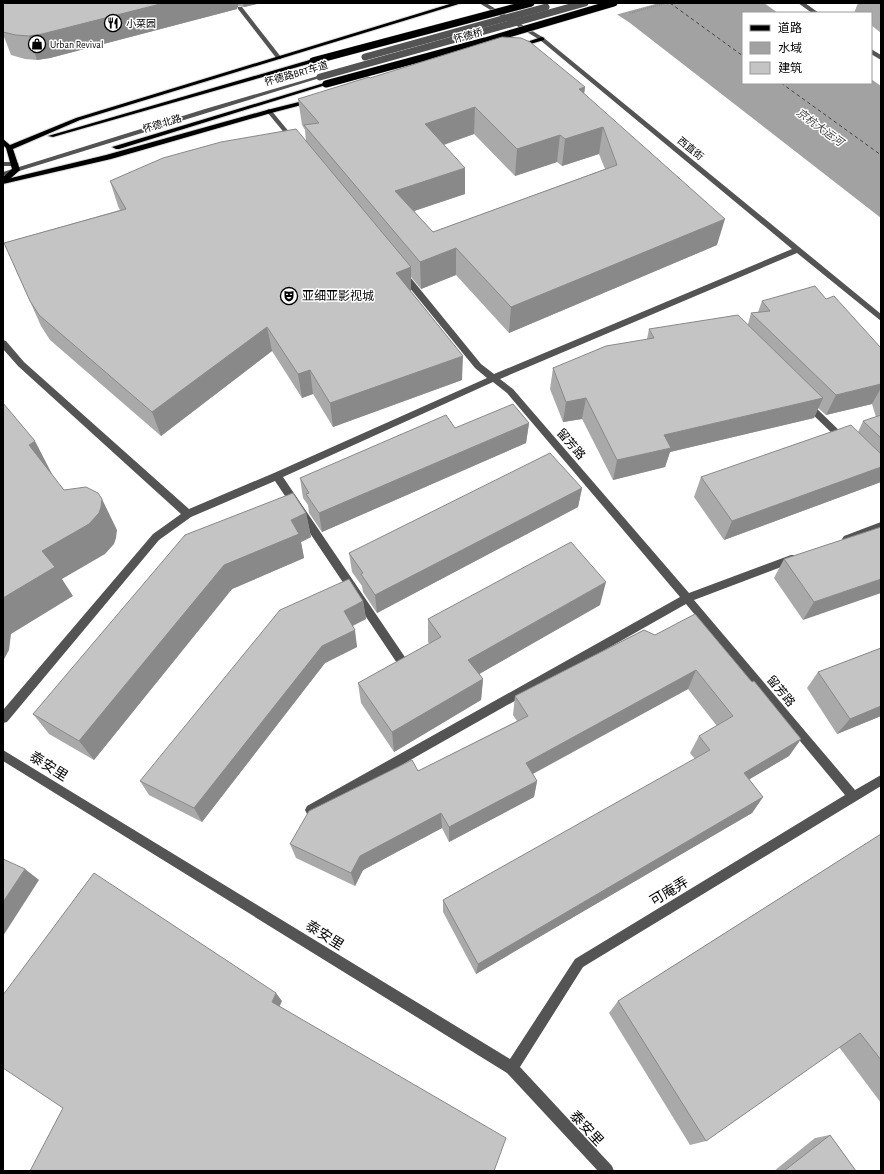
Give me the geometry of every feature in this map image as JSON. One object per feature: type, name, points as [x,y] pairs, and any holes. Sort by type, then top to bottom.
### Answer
[{"type":"main road","points":[[6,149],[78,119],[459,3]]},
{"type":"main road","name":"怀德桥","points":[[312,61],[531,3]]},
{"type":"main road","name":"怀德桥","points":[[326,84],[485,41],[614,3]]},
{"type":"main road","points":[[512,48],[542,39]]},
{"type":"main road","name":"怀德北路","points":[[6,149],[312,61]]},
{"type":"main road","name":"怀德北路","points":[[3,181],[326,84]]},
{"type":"main road","points":[[3,181],[108,156],[269,111],[318,99]]},
{"type":"main road","points":[[3,141],[15,167],[3,181]]},
{"type":"street","name":"西直街","points":[[482,3],[542,39],[881,318]]},
{"type":"street","name":"怀德路BRT车道","points":[[15,167],[314,72],[561,3]]},
{"type":"street","name":"怀德路BRT车道","points":[[3,168],[15,167],[320,77],[585,3]]},
{"type":"street","points":[[801,3],[814,12]]},
{"type":"street","points":[[240,8],[279,58]]},
{"type":"street","points":[[872,52],[881,58]]},
{"type":"street","points":[[269,111],[299,147]]},
{"type":"street","points":[[3,164],[15,167]]},
{"type":"street","points":[[3,174],[15,167]]},
{"type":"street","points":[[3,718],[156,537],[188,514],[277,476],[494,378],[799,250]]},
{"type":"street","name":"留芳路","points":[[398,269],[478,366],[510,391],[688,598],[853,796]]},
{"type":"street","points":[[3,343],[21,364],[188,514]]},
{"type":"street","points":[[802,398],[853,449]]},
{"type":"street","points":[[277,476],[407,669]]},
{"type":"street","points":[[836,543],[881,526]]},
{"type":"street","points":[[311,810],[688,598],[807,554]]},
{"type":"street","name":"泰安里","points":[[3,755],[512,1068],[607,1171]]},
{"type":"street","name":"可庵弄","points":[[512,1068],[579,963],[881,780]]},
{"type":"water","name":"京杭大运河","points":[[600,3],[764,3],[777,12],[742,12],[742,84],[872,84],[872,80],[881,86],[881,218],[630,23]]},
{"type":"pier","points":[[598,3],[659,3],[615,15]]},
{"type":"building","points":[[3,3],[164,3],[29,36],[3,32]]},
{"type":"building","points":[[502,37],[521,38],[530,42],[585,87],[579,89],[725,219],[511,307],[456,248],[420,262],[304,125],[319,123],[298,99],[369,77],[370,78]],"holes":[[[475,107],[517,149],[560,135],[565,139],[603,127],[617,165],[433,232],[395,191],[465,168],[425,124]]]},
{"type":"building","points":[[296,129],[411,267],[396,273],[463,356],[330,403],[310,370],[298,374],[267,327],[152,412],[39,315],[30,301],[4,243],[126,209],[110,181],[163,158],[221,142]]},
{"type":"building","points":[[815,286],[826,299],[834,296],[881,348],[881,384],[836,395],[751,313],[770,311],[762,301]]},
{"type":"building","points":[[738,315],[823,398],[664,435],[671,448],[617,460],[586,398],[566,402],[553,368],[606,346],[654,338],[649,329]]},
{"type":"building","points":[[3,403],[35,441],[29,445],[64,490],[86,487],[98,493],[102,499],[99,513],[89,524],[42,551],[55,567],[3,598]]},
{"type":"building","points":[[513,404],[529,423],[319,513],[306,494],[309,493],[300,478],[446,415],[455,428]]},
{"type":"building","points":[[881,415],[881,438],[863,421]]},
{"type":"building","points":[[851,425],[881,454],[881,467],[732,521],[701,477]]},
{"type":"building","points":[[550,453],[582,488],[375,595],[361,574],[363,573],[349,553]]},
{"type":"building","points":[[293,493],[306,513],[291,520],[299,534],[224,565],[79,741],[33,714],[185,535]]},
{"type":"building","points":[[881,527],[881,579],[814,602],[784,559]]},
{"type":"building","points":[[571,542],[606,582],[468,660],[483,679],[392,732],[358,683],[441,637],[428,619]]},
{"type":"building","points":[[349,579],[363,601],[344,611],[355,630],[322,646],[194,808],[140,781],[280,610]]},
{"type":"building","points":[[695,614],[752,682],[754,681],[801,739],[744,773],[763,797],[478,964],[443,900],[710,750],[699,736],[733,716],[696,670],[526,763],[537,781],[449,827],[441,813],[360,856],[351,873],[290,844],[309,811],[412,760],[418,771],[528,716],[515,696],[644,630],[655,635]]},
{"type":"building","points":[[881,648],[881,706],[850,719],[818,672]]},
{"type":"building","points":[[881,834],[881,1060],[860,1033],[706,1141],[618,1001]]},
{"type":"building","points":[[3,859],[25,869],[3,902]]},
{"type":"building","points":[[94,873],[276,993],[272,1002],[506,1138],[494,1171],[30,1171],[63,1108],[3,1068],[3,995]]},
{"type":"building","points":[[830,1135],[856,1171],[784,1171]]},
{"type":"ferry route","points":[[670,3],[742,55]]},
{"type":"ferry route","points":[[782,84],[881,155]]},
{"type":"place","name":"小菜园","points":[[113,23]]},
{"type":"place","name":"Urban Revival","points":[[37,44]]},
{"type":"place","name":"亚细亚影视城","points":[[289,296]]}]
